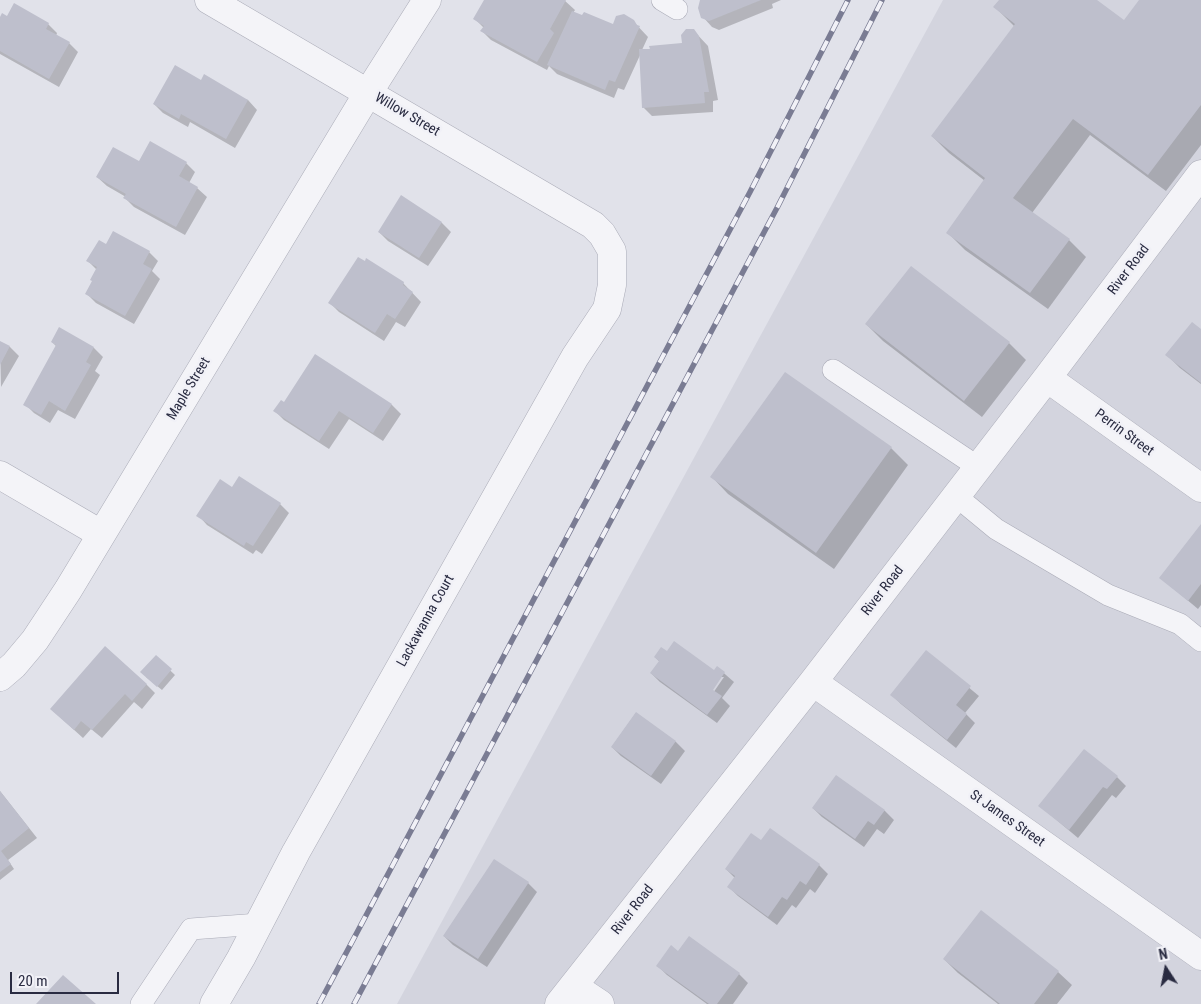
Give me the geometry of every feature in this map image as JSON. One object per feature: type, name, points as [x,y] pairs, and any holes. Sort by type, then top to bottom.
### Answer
[{"type":"street","name":"Willow Street","points":[[210,0],[593,224],[602,234]]},
{"type":"street","name":"Maple Street","points":[[0,676],[14,665],[35,640],[68,590],[368,93],[427,0]]},
{"type":"street","name":"River Road","points":[[566,995],[813,682],[1201,174]]},
{"type":"street","name":"Lackawanna Court","points":[[214,1004],[241,958],[296,852],[560,384],[607,309],[612,285],[612,251],[602,234]]},
{"type":"street","name":"Perrin Street","points":[[1047,378],[1201,488]]},
{"type":"street","points":[[0,476],[101,534]]},
{"type":"street","name":"St James Street","points":[[813,682],[1201,956]]},
{"type":"street","points":[[566,995],[600,1004]]},
{"type":"lane","points":[[833,370],[978,467]]},
{"type":"lane","points":[[956,496],[996,529],[1108,595],[1198,631]]},
{"type":"lane","points":[[141,1004],[191,929],[259,924]]},
{"type":"shaded area","points":[[943,0],[1201,0],[1201,1004],[397,1004]]},
{"type":"building","points":[[484,0],[566,0],[550,29],[554,33],[537,62],[480,31],[484,26],[473,19]]},
{"type":"building","points":[[700,0],[761,0],[709,21],[701,18],[698,8]]},
{"type":"building","points":[[999,0],[1097,0],[1124,20],[1139,0],[1201,0],[1201,105],[1148,175],[1073,119],[1013,198],[1070,239],[1030,293],[946,233],[985,178],[931,136],[1015,24],[993,7]]},
{"type":"building","points":[[14,3],[49,23],[46,29],[70,42],[49,79],[0,51],[0,17],[2,13],[7,16]]},
{"type":"building","points":[[572,11],[582,15],[584,12],[613,24],[616,16],[624,14],[640,26],[615,82],[609,80],[605,90],[547,65]]},
{"type":"building","points":[[686,29],[694,29],[699,36],[709,92],[704,92],[705,103],[642,108],[639,49],[650,49],[649,46],[682,43],[681,35]]},
{"type":"building","points":[[175,65],[201,80],[204,74],[248,100],[226,139],[181,114],[179,119],[153,104]]},
{"type":"building","points":[[150,141],[187,162],[179,176],[198,187],[176,227],[123,198],[126,194],[96,177],[113,147],[139,161]]},
{"type":"building","points":[[401,195],[442,222],[419,258],[378,232]]},
{"type":"building","points":[[113,231],[150,251],[143,264],[152,269],[125,316],[85,294],[97,267],[86,261],[99,240],[106,244]]},
{"type":"building","points":[[358,257],[365,261],[366,258],[404,282],[403,285],[413,292],[395,319],[387,314],[375,333],[328,303]]},
{"type":"building","points":[[911,266],[1010,342],[964,401],[865,324]]},
{"type":"building","points":[[1192,322],[1201,329],[1201,383],[1165,355]]},
{"type":"building","points":[[59,327],[94,347],[86,362],[91,365],[65,411],[49,401],[41,415],[23,405],[56,345],[51,342]]},
{"type":"building","points":[[0,341],[10,346],[0,365]]},
{"type":"building","points":[[315,354],[392,404],[373,433],[339,411],[319,441],[273,411],[281,400],[284,402]]},
{"type":"building","points":[[785,372],[892,447],[816,553],[710,477]]},
{"type":"building","points":[[239,476],[281,503],[253,546],[246,542],[244,546],[196,516],[220,479],[232,487]]},
{"type":"building","points":[[1201,524],[1201,584],[1188,601],[1159,578]]},
{"type":"building","points":[[674,641],[714,670],[717,666],[725,672],[713,690],[722,696],[707,715],[650,673],[659,661],[654,657],[661,647],[667,651]]},
{"type":"building","points":[[105,646],[147,684],[132,701],[125,694],[92,730],[81,721],[74,730],[50,709]]},
{"type":"building","points":[[926,650],[971,686],[956,705],[967,714],[947,740],[890,695]]},
{"type":"building","points":[[156,655],[172,669],[157,687],[140,672]]},
{"type":"building","points":[[636,712],[676,741],[651,776],[611,747]]},
{"type":"building","points":[[1084,749],[1118,776],[1107,789],[1103,787],[1069,830],[1038,806]]},
{"type":"building","points":[[836,775],[885,810],[874,825],[868,821],[855,839],[812,808]]},
{"type":"building","points":[[0,791],[29,828],[1,851],[11,864],[0,872]]},
{"type":"building","points":[[770,828],[820,864],[806,885],[800,881],[787,900],[782,897],[768,917],[727,887],[735,876],[725,869],[751,833],[761,840]]},
{"type":"building","points":[[494,859],[529,882],[478,959],[443,936]]},
{"type":"building","points":[[981,910],[1059,971],[1034,1004],[1000,1004],[943,959]]},
{"type":"building","points":[[689,936],[740,973],[717,1004],[709,1004],[656,966],[671,945],[678,951]]},
{"type":"building","points":[[63,975],[96,1004],[36,1004]]},
{"type":"railway","points":[[319,1004],[750,192],[848,0]]},
{"type":"railway","points":[[354,1004],[778,206],[882,0]]}]
